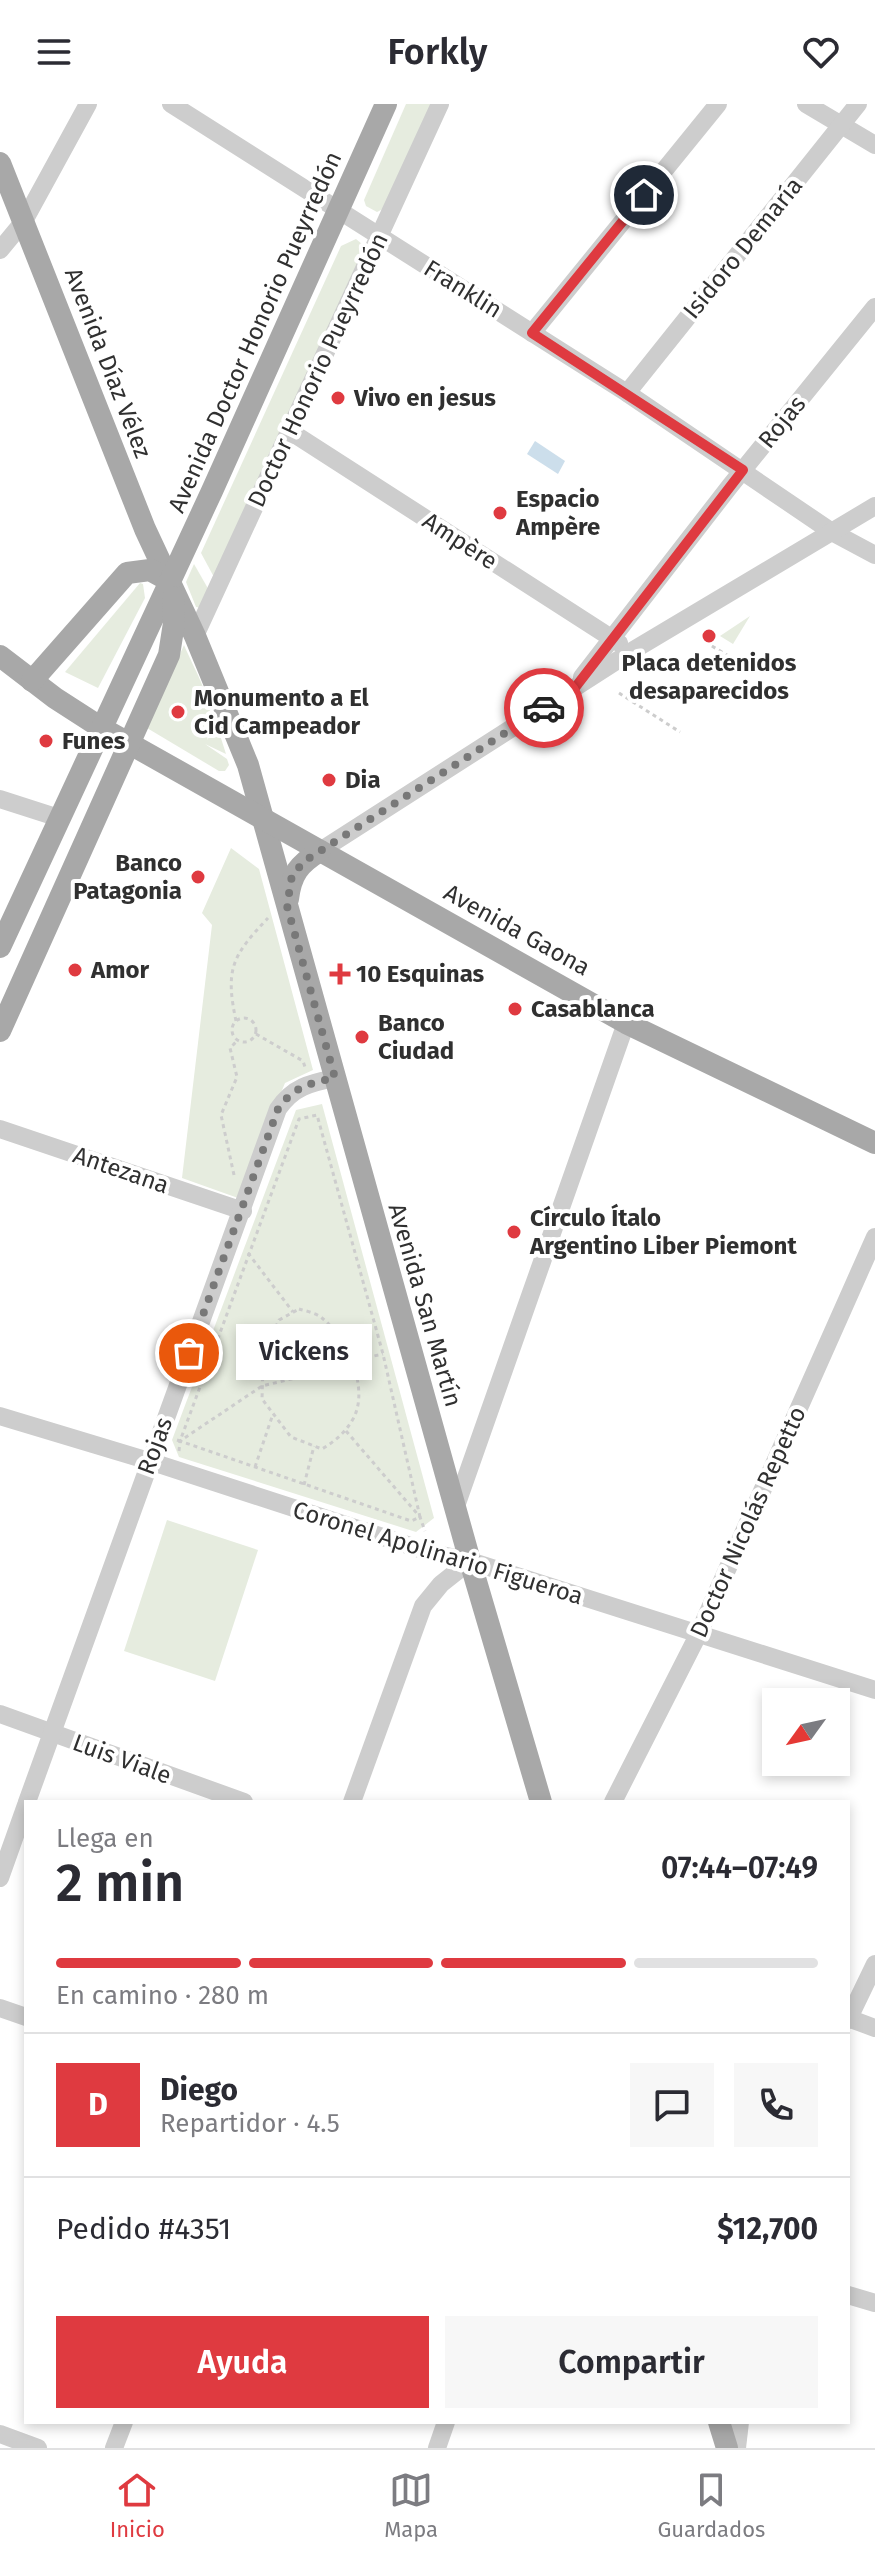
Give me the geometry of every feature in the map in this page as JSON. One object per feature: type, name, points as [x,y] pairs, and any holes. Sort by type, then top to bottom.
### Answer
[{"type":"main road","name":"Avenida Doctor Honorio Pueyrredón","points":[[0,947],[340,211],[386,104]]},
{"type":"main road","name":"Avenida Díaz Vélez","points":[[0,163],[145,529],[170,581]]},
{"type":"main road","points":[[32,681],[127,573],[150,570],[170,581],[248,765],[265,821]]},
{"type":"main road","points":[[0,1031],[169,655],[174,623],[170,581]]},
{"type":"main road","name":"Avenida Gaona","points":[[0,656],[100,727],[626,1023],[875,1143]]},
{"type":"main road","name":"Avenida San Martín","points":[[265,821],[280,909],[335,1078],[455,1509],[540,1800]]},
{"type":"main road","points":[[280,909],[292,875],[301,864],[320,851]]},
{"type":"main road","points":[[720,2424],[727,2448]]},
{"type":"street","points":[[0,250],[24,221],[88,104]]},
{"type":"street","name":"Franklin","points":[[171,104],[627,393],[832,532],[875,555]]},
{"type":"street","name":"Doctor Honorio Pueyrredón","points":[[195,636],[440,104]]},
{"type":"street","points":[[532,333],[718,104]]},
{"type":"street","points":[[806,104],[875,145]]},
{"type":"street","name":"Isidoro Demaría","points":[[627,393],[858,104]]},
{"type":"street","name":"Rojas","points":[[574,689],[743,470],[875,307]]},
{"type":"street","name":"Ampère","points":[[288,430],[632,651]]},
{"type":"street","points":[[320,851],[632,651],[875,506]]},
{"type":"street","points":[[0,799],[59,818]]},
{"type":"street","points":[[455,1509],[626,1023]]},
{"type":"street","name":"Rojas","points":[[27,1800],[278,1109],[288,1095],[302,1086],[335,1078]]},
{"type":"street","name":"Antezana","points":[[0,1129],[243,1211]]},
{"type":"street","name":"Doctor Nicolás Repetto","points":[[614,1800],[698,1635],[875,1237]]},
{"type":"street","name":"Coronel Apolinario Figueroa","points":[[0,1416],[875,1690]]},
{"type":"street","points":[[353,1800],[423,1606],[441,1584],[470,1561]]},
{"type":"street","name":"Luis Viale","points":[[0,1714],[238,1800]]},
{"type":"street","name":"Rojas","points":[[0,1878],[24,1810]]},
{"type":"street","points":[[850,2015],[875,1964]]},
{"type":"street","points":[[0,2008],[24,2016]]},
{"type":"street","points":[[850,2020],[875,2028]]},
{"type":"street","points":[[850,2296],[875,2303]]},
{"type":"street","points":[[114,2448],[123,2424]]},
{"type":"street","points":[[437,2448],[445,2424]]},
{"type":"street","points":[[737,2448],[740,2424]]},
{"type":"street","points":[[0,2434],[38,2448]]},
{"type":"path","points":[[705,642],[727,655]]},
{"type":"path","points":[[619,693],[680,732]]},
{"type":"path","points":[[236,1021],[246,1018],[255,1024],[256,1034],[249,1042],[238,1040],[232,1031],[236,1021],[229,990],[234,962],[246,943],[280,909]]},
{"type":"path","points":[[256,1034],[303,1061]]},
{"type":"path","points":[[238,1040],[230,1048],[237,1077],[221,1115],[243,1211]]},
{"type":"path","points":[[176,1470],[180,1441],[299,1119],[317,1115],[383,1354],[420,1517],[432,1553]]},
{"type":"path","points":[[248,1253],[293,1312]]},
{"type":"path","points":[[299,1309],[321,1317],[342,1341],[351,1362],[359,1391],[355,1417],[338,1439],[322,1449],[291,1437],[262,1399],[263,1365],[273,1333],[279,1320],[299,1309]]},
{"type":"path","points":[[351,1362],[383,1354]]},
{"type":"path","points":[[338,1372],[354,1370]]},
{"type":"path","points":[[180,1441],[262,1386],[312,1374]]},
{"type":"path","points":[[255,1467],[273,1414]]},
{"type":"path","points":[[345,1430],[420,1517]]},
{"type":"path","points":[[157,1438],[180,1441],[411,1521],[420,1517]]},
{"type":"path","points":[[304,1485],[314,1446]]},
{"type":"shaded area","points":[[406,104],[432,104],[385,208],[377,212],[366,206],[364,200]]},
{"type":"shaded area","points":[[356,239],[362,244],[363,252],[215,579],[201,553],[341,246]]},
{"type":"shaded area","points":[[194,564],[210,592],[201,608],[196,607],[186,582]]},
{"type":"shaded area","points":[[140,583],[143,584],[145,598],[98,688],[65,672]]},
{"type":"shaded area","points":[[750,616],[733,644],[720,636]]},
{"type":"shaded area","points":[[184,645],[209,704],[211,716],[207,740],[214,731],[214,716],[226,754],[205,744],[227,759],[229,765],[225,771],[219,771],[147,728]]},
{"type":"shaded area","points":[[231,848],[259,869],[313,1070],[285,1083],[238,1198],[182,1178],[212,925],[202,913]]},
{"type":"shaded area","points":[[322,1104],[434,1518],[416,1532],[179,1457],[172,1440],[296,1110]]},
{"type":"shaded area","points":[[167,1520],[258,1550],[215,1681],[124,1651]]},
{"type":"water","points":[[535,441],[565,461],[558,474],[527,454]]},
{"type":"way so far","points":[[189,1353],[278,1109],[288,1095],[302,1086],[335,1078],[287,906],[292,875],[306,860],[544,708]]},
{"type":"place","name":"Vivo en jesus","points":[[338,398]]},
{"type":"place","name":"Espacio Ampère","points":[[500,513]]},
{"type":"place","name":"Placa detenidos desaparecidos","points":[[709,636]]},
{"type":"place","name":"Monumento a El Cid Campeador","points":[[178,712]]},
{"type":"place","name":"Funes","points":[[46,741]]},
{"type":"place","name":"Dia","points":[[329,780]]},
{"type":"place","name":"Banco Patagonia","points":[[198,877]]},
{"type":"place","name":"Amor","points":[[75,970]]},
{"type":"place","name":"10 Esquinas","points":[[340,974]]},
{"type":"place","name":"Casablanca","points":[[515,1009]]},
{"type":"place","name":"Banco Ciudad","points":[[362,1037]]},
{"type":"place","name":"Círculo Ítalo Argentino Liber Piemont","points":[[514,1232]]},
{"type":"place","name":"Vickens","points":[[189,1353]]},
{"type":"route","points":[[544,708],[574,689],[743,470],[532,333],[644,195]]}]
